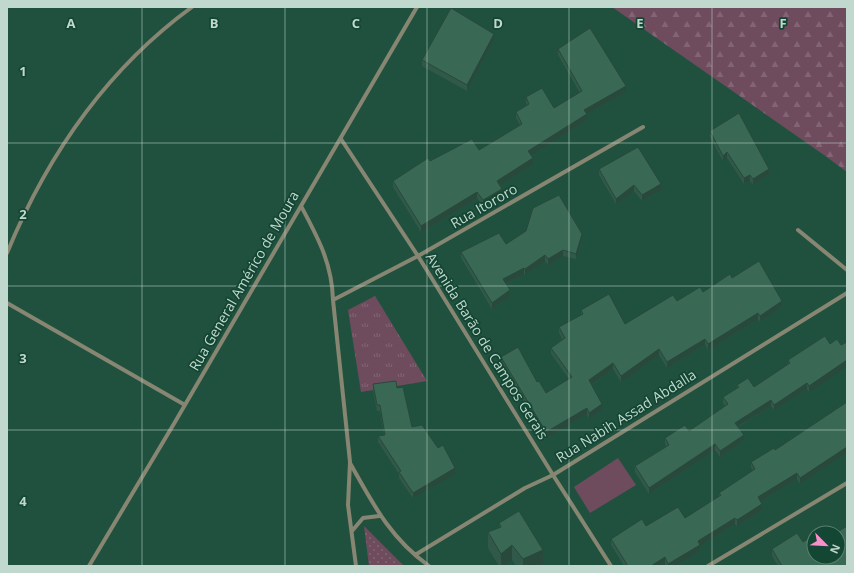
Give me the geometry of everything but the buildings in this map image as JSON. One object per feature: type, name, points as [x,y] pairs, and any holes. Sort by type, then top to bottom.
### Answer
[{"type":"street","points":[[7,253],[33,194],[70,133],[116,75],[164,28],[192,7]]},
{"type":"street","name":"Rua General Américo de Moura","points":[[89,566],[185,405],[417,7]]},
{"type":"street","name":"Rua Itororo","points":[[333,300],[418,256],[643,127]]},
{"type":"street","name":"Avenida Barão de Campos Gerais","points":[[341,139],[418,256],[552,475],[611,566]]},
{"type":"street","points":[[301,206],[327,259],[332,280],[350,462],[348,505],[356,566]]},
{"type":"street","points":[[798,230],[847,270]]},
{"type":"street","name":"Rua Nabih Assad Abdalla","points":[[415,554],[525,488],[552,475],[847,293]]},
{"type":"street","points":[[7,303],[185,405]]},
{"type":"street","points":[[350,462],[380,516],[404,545],[429,566]]},
{"type":"street","points":[[708,566],[847,483]]},
{"type":"street","points":[[352,531],[363,518],[380,516]]},
{"type":"green space","points":[[612,7],[847,7],[847,172],[824,155]]},
{"type":"green space","points":[[375,296],[427,381],[361,392],[348,310]]},
{"type":"green space","points":[[618,458],[636,485],[590,513],[574,487]]},
{"type":"green space","points":[[364,526],[404,566],[369,566]]}]
